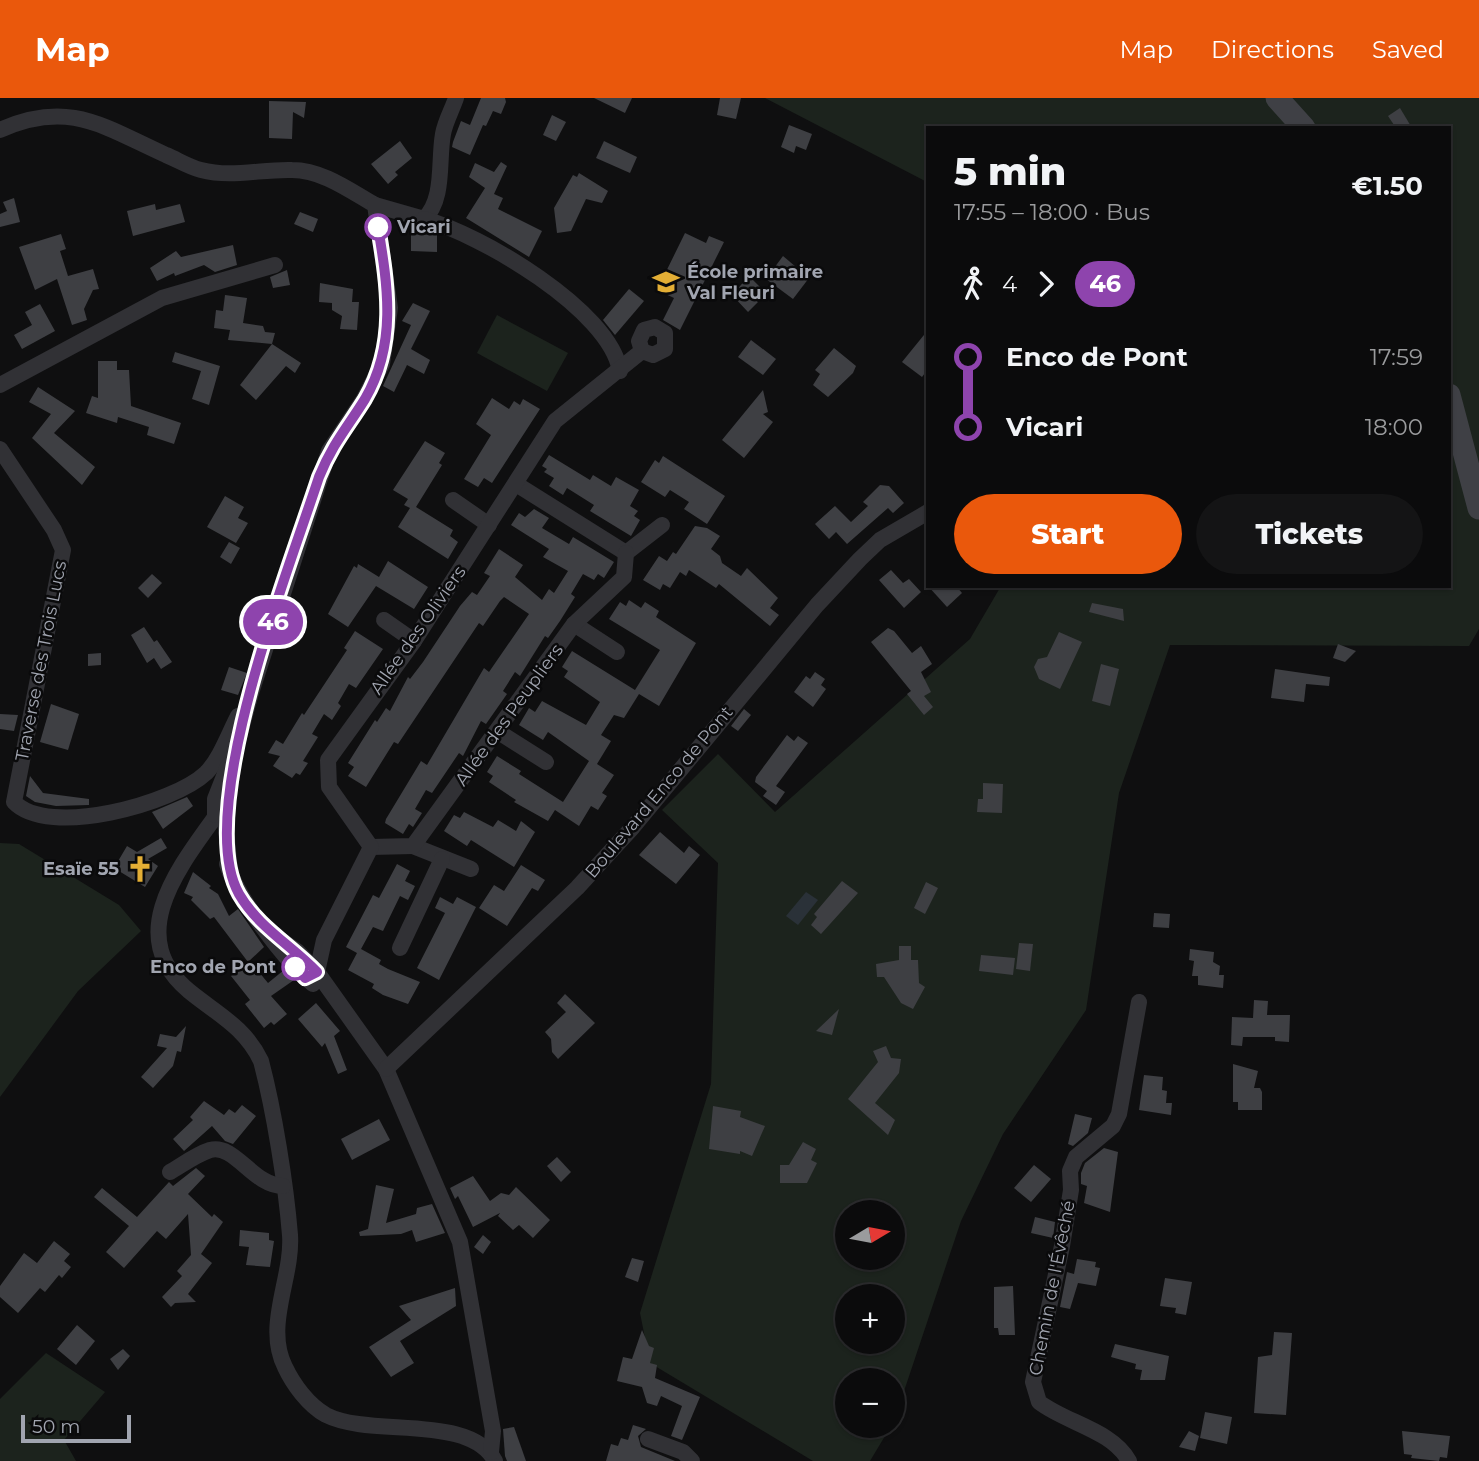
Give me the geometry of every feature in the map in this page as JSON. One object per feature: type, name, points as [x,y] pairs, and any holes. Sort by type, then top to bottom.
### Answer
[{"type":"main road","points":[[1277,98],[1302,126]]},
{"type":"main road","points":[[1451,403],[1479,508]]},
{"type":"street","points":[[424,219],[436,197],[443,133],[456,98]]},
{"type":"street","points":[[0,130],[54,114],[87,119],[198,170],[221,174],[294,170],[331,179],[375,205],[445,225],[517,262],[590,319],[614,349],[620,370]]},
{"type":"street","points":[[375,205],[390,308],[382,364],[364,399],[329,452],[251,692],[235,751],[215,799],[215,818],[230,872],[239,893],[269,932],[354,1020],[386,1069],[460,1242],[493,1432],[493,1457]]},
{"type":"street","points":[[0,385],[162,298],[275,265]]},
{"type":"street","name":"Allée des Oliviers","points":[[371,846],[329,787],[328,760],[414,641],[555,421],[642,351]]},
{"type":"street","name":"Traverse des Trois Lucs","points":[[0,449],[54,530],[63,550],[15,791],[14,802],[19,808],[35,816],[74,816],[138,807],[160,800],[206,772],[251,692]]},
{"type":"street","points":[[516,484],[626,553],[662,525]]},
{"type":"street","points":[[453,500],[489,525]]},
{"type":"street","name":"Boulevard Enco de Pont","points":[[386,1069],[578,888],[633,827],[817,605],[860,559],[880,540],[926,513]]},
{"type":"street","name":"Allée des Peupliers","points":[[413,846],[574,624],[624,577],[628,565],[626,553]]},
{"type":"street","points":[[384,620],[414,641]]},
{"type":"street","points":[[574,624],[617,652]]},
{"type":"street","points":[[498,730],[546,762]]},
{"type":"street","points":[[230,872],[225,819],[235,751]]},
{"type":"street","points":[[229,797],[168,890],[160,909],[158,941],[164,959],[187,989],[237,1026],[253,1044],[267,1081],[290,1237],[276,1338],[278,1351],[293,1382],[307,1400],[326,1415],[363,1426],[458,1434],[493,1457]]},
{"type":"street","points":[[304,967],[324,940],[371,846],[413,846],[471,869]]},
{"type":"street","points":[[400,948],[442,859]]},
{"type":"street","points":[[304,967],[324,940]]},
{"type":"street","name":"Chemin de l'Évêché","points":[[1129,1461],[1125,1453],[1088,1427],[1040,1402],[1033,1382],[1062,1246],[1071,1190],[1070,1171],[1076,1157],[1113,1126],[1119,1114],[1139,1002]]},
{"type":"street","points":[[170,1172],[211,1149],[226,1150],[262,1181],[270,1186],[283,1186]]},
{"type":"street","points":[[648,1440],[683,1452],[692,1461]]},
{"type":"shaded area","points":[[765,98],[1479,98],[1479,629],[1469,646],[1170,645],[1119,793],[1086,1010],[1003,1134],[961,1221],[905,1388],[905,1368],[835,1368],[835,1438],[884,1438],[870,1461],[813,1461],[650,1363],[640,1313],[711,1084],[718,863],[662,810],[718,754],[775,812],[970,639],[1000,588],[1451,588],[1451,126],[926,126],[926,181]]},
{"type":"shaded area","points":[[497,315],[568,353],[547,391],[477,353]]},
{"type":"shaded area","points":[[0,843],[19,844],[119,905],[141,931],[78,991],[0,1097]]},
{"type":"shaded area","points":[[806,892],[818,900],[798,925],[786,916]]},
{"type":"shaded area","points":[[46,1353],[105,1392],[64,1440],[76,1461],[0,1461],[0,1399]]},
{"type":"building","points":[[481,98],[505,98],[506,102],[501,114],[493,111],[486,126],[483,125],[470,155],[452,147],[461,121],[470,125]]},
{"type":"building","points":[[594,98],[632,98],[625,113]]},
{"type":"building","points":[[720,98],[741,98],[736,119],[717,115]]},
{"type":"building","points":[[269,101],[306,102],[304,118],[293,112],[292,139],[269,138]]},
{"type":"building","points":[[1400,108],[1411,126],[1395,126],[1388,116]]},
{"type":"building","points":[[552,115],[566,122],[556,141],[543,135]]},
{"type":"building","points":[[789,125],[812,134],[806,150],[796,146],[794,153],[781,147]]},
{"type":"building","points":[[400,141],[412,158],[395,172],[398,175],[388,184],[371,164]]},
{"type":"building","points":[[604,141],[637,157],[630,173],[596,158]]},
{"type":"building","points":[[501,162],[507,166],[494,194],[503,198],[498,209],[542,231],[529,257],[466,218],[485,188],[469,177],[475,163],[494,172]]},
{"type":"building","points":[[579,173],[608,191],[602,203],[586,199],[571,231],[557,233],[554,208],[573,175],[577,177]]},
{"type":"building","points":[[14,198],[20,222],[0,227],[0,214],[7,211],[3,202]]},
{"type":"building","points":[[155,204],[156,210],[180,204],[185,222],[133,236],[127,211]]},
{"type":"building","points":[[300,212],[318,219],[313,232],[294,224]]},
{"type":"building","points":[[685,233],[706,243],[709,236],[724,242],[680,330],[663,320],[674,298],[657,290]]},
{"type":"building","points":[[61,234],[66,249],[60,251],[68,276],[93,269],[99,289],[93,290],[84,309],[87,320],[72,325],[57,279],[35,290],[19,247]]},
{"type":"building","points":[[411,234],[437,235],[437,252],[411,251]]},
{"type":"building","points":[[233,245],[237,265],[215,272],[204,265],[157,281],[150,268],[176,251],[181,257]]},
{"type":"building","points":[[783,256],[809,278],[793,299],[766,279]]},
{"type":"building","points":[[287,270],[290,285],[273,288],[270,277]]},
{"type":"building","points":[[749,276],[762,289],[753,297],[758,302],[748,312],[732,295]]},
{"type":"building","points":[[320,283],[353,289],[352,302],[359,302],[357,330],[340,329],[342,316],[332,310],[332,303],[319,302]]},
{"type":"building","points":[[629,289],[644,301],[615,335],[603,320]]},
{"type":"building","points":[[225,295],[247,298],[243,323],[263,326],[265,332],[275,333],[272,344],[228,340],[230,330],[214,328],[216,310],[223,311]]},
{"type":"building","points":[[413,303],[430,311],[411,349],[430,360],[424,374],[407,365],[394,392],[383,386],[411,325],[402,321]]},
{"type":"building","points":[[40,304],[55,331],[22,349],[14,335],[32,325],[25,312]]},
{"type":"building","points":[[926,332],[926,372],[922,377],[902,362]]},
{"type":"building","points":[[751,340],[776,359],[763,375],[738,357]]},
{"type":"building","points":[[272,344],[301,363],[295,373],[286,366],[256,400],[240,385]]},
{"type":"building","points":[[834,348],[856,366],[853,373],[828,397],[813,385],[820,374],[815,370]]},
{"type":"building","points":[[175,352],[220,366],[209,405],[192,399],[201,371],[172,362]]},
{"type":"building","points":[[98,361],[117,361],[117,370],[129,370],[131,406],[181,423],[174,444],[147,435],[149,427],[118,417],[117,423],[86,413],[92,396],[98,398]]},
{"type":"building","points":[[38,387],[75,411],[54,433],[95,467],[82,485],[32,438],[51,414],[29,402]]},
{"type":"building","points":[[763,390],[768,412],[763,414],[773,422],[744,458],[722,440]]},
{"type":"building","points":[[492,398],[509,409],[514,401],[520,405],[523,399],[540,409],[492,483],[484,478],[478,487],[464,479],[491,435],[476,424]]},
{"type":"building","points":[[425,441],[445,453],[439,463],[442,465],[416,507],[453,530],[450,536],[458,542],[448,559],[398,527],[410,508],[404,505],[408,499],[393,490]]},
{"type":"building","points":[[549,455],[590,480],[593,475],[611,486],[616,477],[639,490],[630,506],[638,511],[634,516],[640,520],[631,536],[590,511],[594,505],[567,488],[563,495],[549,486],[554,478],[544,472],[547,469],[542,466]]},
{"type":"building","points":[[663,456],[725,496],[707,524],[684,509],[689,502],[670,490],[665,497],[641,482],[655,460],[659,463]]},
{"type":"building","points":[[880,485],[889,486],[904,503],[893,513],[888,508],[847,544],[836,532],[829,539],[815,524],[835,506],[851,522],[868,506],[863,502]]},
{"type":"building","points":[[225,496],[244,507],[238,518],[248,523],[236,543],[207,527]]},
{"type":"building","points":[[534,509],[549,518],[542,528],[569,544],[573,537],[614,562],[604,578],[598,574],[594,580],[583,574],[571,594],[575,597],[560,621],[548,638],[545,636],[520,676],[515,672],[503,691],[507,694],[486,724],[481,721],[463,756],[459,753],[432,793],[426,790],[415,809],[422,813],[413,827],[409,824],[403,834],[385,823],[386,819],[421,761],[427,765],[484,668],[489,672],[529,614],[504,597],[483,626],[479,623],[398,744],[394,742],[366,787],[348,776],[354,767],[348,763],[375,720],[377,722],[386,708],[390,711],[408,677],[410,679],[423,662],[460,606],[472,592],[477,595],[490,576],[484,573],[499,549],[523,565],[515,577],[542,600],[549,589],[554,593],[568,571],[543,557],[549,549],[511,525],[519,513],[525,517]]},
{"type":"building","points":[[695,526],[707,528],[720,536],[711,549],[720,556],[722,563],[741,576],[747,568],[778,598],[770,608],[779,615],[770,626],[719,584],[716,588],[689,570],[686,576],[680,572],[670,588],[663,584],[660,590],[643,580],[659,556],[667,561],[673,552],[676,554]]},
{"type":"building","points":[[229,542],[240,548],[231,564],[220,557]]},
{"type":"building","points":[[388,561],[428,587],[414,609],[376,586],[348,627],[328,614],[354,566],[357,568],[358,564],[379,577]]},
{"type":"building","points":[[891,570],[903,583],[909,579],[921,592],[904,608],[879,580]]},
{"type":"building","points":[[152,574],[162,583],[148,598],[138,588]]},
{"type":"building","points":[[930,588],[958,588],[962,593],[947,607]]},
{"type":"building","points":[[629,600],[641,608],[645,602],[659,611],[656,617],[696,643],[659,706],[639,694],[624,718],[614,715],[601,735],[611,741],[597,764],[614,775],[602,793],[607,796],[598,810],[591,806],[579,826],[555,810],[548,821],[514,802],[516,800],[489,782],[493,776],[487,772],[497,756],[521,771],[519,774],[563,802],[589,761],[548,732],[543,740],[519,725],[529,708],[535,712],[542,701],[586,725],[600,702],[564,677],[568,671],[562,667],[572,651],[635,690],[660,650],[609,619],[620,602],[626,606]]},
{"type":"building","points":[[1092,603],[1123,609],[1124,621],[1089,612]]},
{"type":"building","points":[[144,627],[172,662],[161,669],[154,658],[147,663],[131,635]]},
{"type":"building","points":[[888,628],[894,631],[912,653],[921,646],[932,664],[921,672],[931,692],[924,696],[933,707],[924,715],[907,694],[911,691],[871,642]]},
{"type":"building","points":[[355,631],[383,649],[356,688],[349,684],[338,703],[341,706],[332,720],[324,714],[312,734],[318,737],[303,761],[308,763],[300,775],[296,773],[292,778],[273,766],[280,756],[268,753],[276,740],[283,744],[302,713],[304,715],[347,650],[344,648]]},
{"type":"building","points":[[1059,632],[1082,642],[1060,689],[1039,679],[1034,667],[1038,659],[1047,657]]},
{"type":"building","points":[[1338,644],[1356,651],[1345,662],[1333,658]]},
{"type":"building","points":[[101,653],[101,665],[88,666],[88,654]]},
{"type":"building","points":[[1101,664],[1119,669],[1110,706],[1092,701]]},
{"type":"building","points":[[229,667],[247,673],[238,695],[221,690]]},
{"type":"building","points":[[1275,669],[1330,677],[1329,686],[1306,684],[1304,702],[1271,698]]},
{"type":"building","points":[[815,672],[825,679],[821,685],[826,689],[813,707],[794,692],[806,676],[810,679]]},
{"type":"building","points":[[51,704],[79,714],[68,750],[40,742]]},
{"type":"building","points":[[744,709],[751,715],[738,731],[731,726]]},
{"type":"building","points":[[0,714],[18,715],[14,731],[0,729]]},
{"type":"building","points":[[787,735],[794,741],[798,736],[808,743],[776,786],[785,792],[776,805],[763,796],[767,791],[755,782]]},
{"type":"building","points":[[30,776],[43,793],[89,799],[89,805],[56,806],[35,802],[26,796]]},
{"type":"building","points":[[983,783],[1003,784],[1002,813],[977,812],[978,799],[983,799]]},
{"type":"building","points":[[187,797],[193,806],[163,829],[152,812]]},
{"type":"building","points":[[464,812],[493,827],[498,820],[516,831],[521,821],[535,832],[514,867],[471,840],[467,846],[444,831],[454,815],[460,818]]},
{"type":"building","points":[[660,832],[684,853],[689,846],[700,855],[676,884],[639,855]]},
{"type":"building","points":[[161,838],[167,848],[148,859],[158,866],[145,887],[114,868],[127,846],[137,852]]},
{"type":"building","points":[[397,864],[410,871],[405,881],[415,886],[408,900],[400,896],[383,931],[373,927],[361,949],[381,960],[379,964],[420,982],[408,1004],[383,995],[372,988],[374,984],[348,970],[357,953],[346,947],[373,895],[379,898]]},
{"type":"building","points":[[521,865],[545,880],[538,891],[532,888],[507,926],[479,908],[494,885],[504,891]]},
{"type":"building","points":[[193,872],[218,894],[229,916],[238,909],[264,947],[248,962],[214,917],[210,919],[191,900],[193,897],[184,893]]},
{"type":"building","points":[[842,881],[858,893],[821,934],[811,925],[817,917],[814,914]]},
{"type":"building","points":[[926,882],[938,888],[925,914],[914,908]]},
{"type":"building","points":[[440,897],[453,904],[457,897],[476,907],[439,980],[417,968],[445,913],[435,908]]},
{"type":"building","points":[[1154,913],[1170,914],[1169,928],[1153,927]]},
{"type":"building","points":[[1019,943],[1033,944],[1030,971],[1016,969]]},
{"type":"building","points":[[899,946],[911,946],[911,960],[918,960],[919,983],[925,987],[913,1009],[901,1003],[884,977],[877,977],[876,964],[899,960]]},
{"type":"building","points":[[1190,949],[1214,952],[1213,962],[1220,966],[1219,975],[1224,975],[1223,988],[1198,985],[1198,976],[1192,976],[1194,961],[1189,960]]},
{"type":"building","points":[[981,955],[1015,958],[1013,975],[979,971]]},
{"type":"building","points":[[250,961],[268,983],[284,970],[294,980],[271,996],[287,1014],[274,1025],[271,1022],[264,1028],[245,1004],[250,1000],[231,976]]},
{"type":"building","points":[[565,994],[595,1023],[558,1059],[552,1052],[551,1039],[545,1032],[566,1012],[557,1003]]},
{"type":"building","points":[[1254,1000],[1268,1001],[1267,1015],[1290,1015],[1289,1042],[1275,1041],[1275,1037],[1243,1037],[1242,1046],[1231,1045],[1232,1017],[1253,1018]]},
{"type":"building","points":[[316,1003],[340,1031],[334,1036],[347,1070],[338,1074],[325,1043],[322,1047],[298,1019]]},
{"type":"building","points":[[839,1009],[832,1035],[816,1031]]},
{"type":"building","points":[[186,1026],[181,1052],[177,1051],[173,1066],[153,1088],[141,1077],[167,1048],[157,1046],[160,1034],[176,1037]]},
{"type":"building","points":[[886,1046],[891,1058],[901,1059],[899,1073],[875,1103],[895,1120],[888,1135],[848,1099],[878,1062],[873,1051]]},
{"type":"building","points":[[1233,1064],[1258,1071],[1254,1088],[1260,1088],[1262,1092],[1262,1110],[1238,1110],[1238,1102],[1233,1102]]},
{"type":"building","points":[[1144,1075],[1163,1077],[1162,1090],[1167,1091],[1166,1103],[1172,1103],[1171,1115],[1139,1110]]},
{"type":"building","points":[[204,1101],[224,1115],[229,1109],[235,1113],[242,1105],[256,1116],[233,1144],[225,1141],[212,1126],[184,1151],[173,1139],[193,1120],[190,1117]]},
{"type":"building","points":[[713,1106],[741,1111],[740,1117],[765,1126],[752,1156],[740,1151],[740,1154],[709,1149]]},
{"type":"building","points":[[1075,1114],[1092,1118],[1088,1133],[1073,1146],[1068,1144]]},
{"type":"building","points":[[379,1119],[390,1140],[352,1160],[341,1139]]},
{"type":"building","points":[[803,1142],[816,1149],[811,1160],[817,1163],[807,1183],[780,1183],[780,1165],[789,1165]]},
{"type":"building","points":[[1104,1148],[1118,1152],[1110,1212],[1084,1203],[1087,1186],[1081,1184],[1085,1163]]},
{"type":"building","points":[[557,1157],[571,1172],[561,1182],[547,1166]]},
{"type":"building","points":[[1034,1165],[1051,1179],[1031,1202],[1014,1188]]},
{"type":"building","points":[[196,1168],[205,1176],[188,1194],[212,1217],[214,1214],[223,1222],[201,1254],[212,1263],[188,1294],[196,1302],[175,1303],[171,1307],[162,1297],[182,1276],[177,1271],[191,1255],[188,1214],[166,1239],[157,1231],[124,1268],[106,1252],[129,1226],[94,1197],[102,1188],[137,1217],[169,1182],[173,1186]]},
{"type":"building","points":[[473,1176],[490,1201],[501,1193],[509,1195],[516,1187],[550,1220],[533,1238],[519,1225],[513,1230],[498,1216],[500,1213],[473,1227],[458,1196],[455,1199],[450,1188]]},
{"type":"building","points":[[376,1185],[394,1189],[386,1223],[416,1214],[417,1208],[432,1204],[445,1233],[416,1242],[412,1230],[401,1234],[360,1236],[359,1232],[368,1229]]},
{"type":"building","points":[[1035,1217],[1055,1222],[1053,1238],[1031,1233]]},
{"type":"building","points":[[240,1230],[269,1233],[269,1240],[274,1241],[270,1267],[246,1265],[249,1247],[239,1246]]},
{"type":"building","points":[[483,1235],[491,1242],[483,1254],[474,1247]]},
{"type":"building","points":[[54,1241],[70,1254],[64,1261],[71,1267],[62,1278],[59,1275],[45,1292],[40,1288],[18,1313],[0,1297],[0,1286],[24,1253],[37,1263]]},
{"type":"building","points":[[632,1258],[644,1261],[638,1282],[625,1277]]},
{"type":"building","points":[[1077,1259],[1096,1262],[1095,1267],[1100,1268],[1096,1286],[1078,1283],[1070,1309],[1060,1307],[1067,1272],[1074,1274]]},
{"type":"building","points":[[1165,1278],[1192,1282],[1186,1315],[1175,1313],[1176,1308],[1160,1306]]},
{"type":"building","points":[[1013,1286],[1015,1335],[999,1335],[998,1328],[994,1328],[994,1287]]},
{"type":"building","points":[[455,1288],[456,1306],[400,1341],[414,1363],[391,1377],[369,1347],[411,1320],[399,1306]]},
{"type":"building","points":[[77,1325],[95,1341],[76,1365],[57,1349]]},
{"type":"building","points":[[642,1330],[649,1346],[654,1348],[650,1363],[657,1365],[655,1378],[700,1397],[682,1440],[671,1436],[682,1406],[661,1396],[657,1406],[647,1403],[642,1387],[617,1381],[623,1357],[632,1359]]},
{"type":"building","points":[[1274,1332],[1292,1333],[1286,1415],[1254,1413],[1258,1357],[1272,1355]]},
{"type":"building","points":[[1115,1344],[1169,1356],[1165,1380],[1140,1380],[1142,1370],[1135,1369],[1136,1364],[1111,1357]]},
{"type":"building","points":[[123,1349],[130,1356],[118,1370],[110,1359]]},
{"type":"building","points":[[1205,1412],[1232,1417],[1227,1444],[1200,1438]]},
{"type":"building","points":[[633,1425],[646,1429],[638,1436],[641,1447],[675,1461],[606,1461],[611,1444],[618,1446],[621,1438],[628,1440]]},
{"type":"building","points":[[514,1427],[526,1461],[507,1461],[505,1456],[503,1429]]},
{"type":"building","points":[[1189,1431],[1199,1436],[1195,1451],[1179,1447]]},
{"type":"building","points":[[1402,1431],[1450,1436],[1447,1458],[1440,1457],[1439,1461],[1411,1458],[1412,1455],[1404,1454]]},
{"type":"bus line","name":"46","points":[[295,967],[305,978],[317,972],[297,951],[269,932],[239,893],[230,872],[225,819],[235,751],[251,692],[319,477],[329,452],[364,399],[382,364],[390,308],[378,227]]},
{"type":"place","name":"Vicari","points":[[378,227]]},
{"type":"place","name":"École primaire Val Fleuri","points":[[666,282]]},
{"type":"place","name":"Esaïe 55","points":[[140,869]]},
{"type":"place","name":"Enco de Pont","points":[[295,967]]}]
